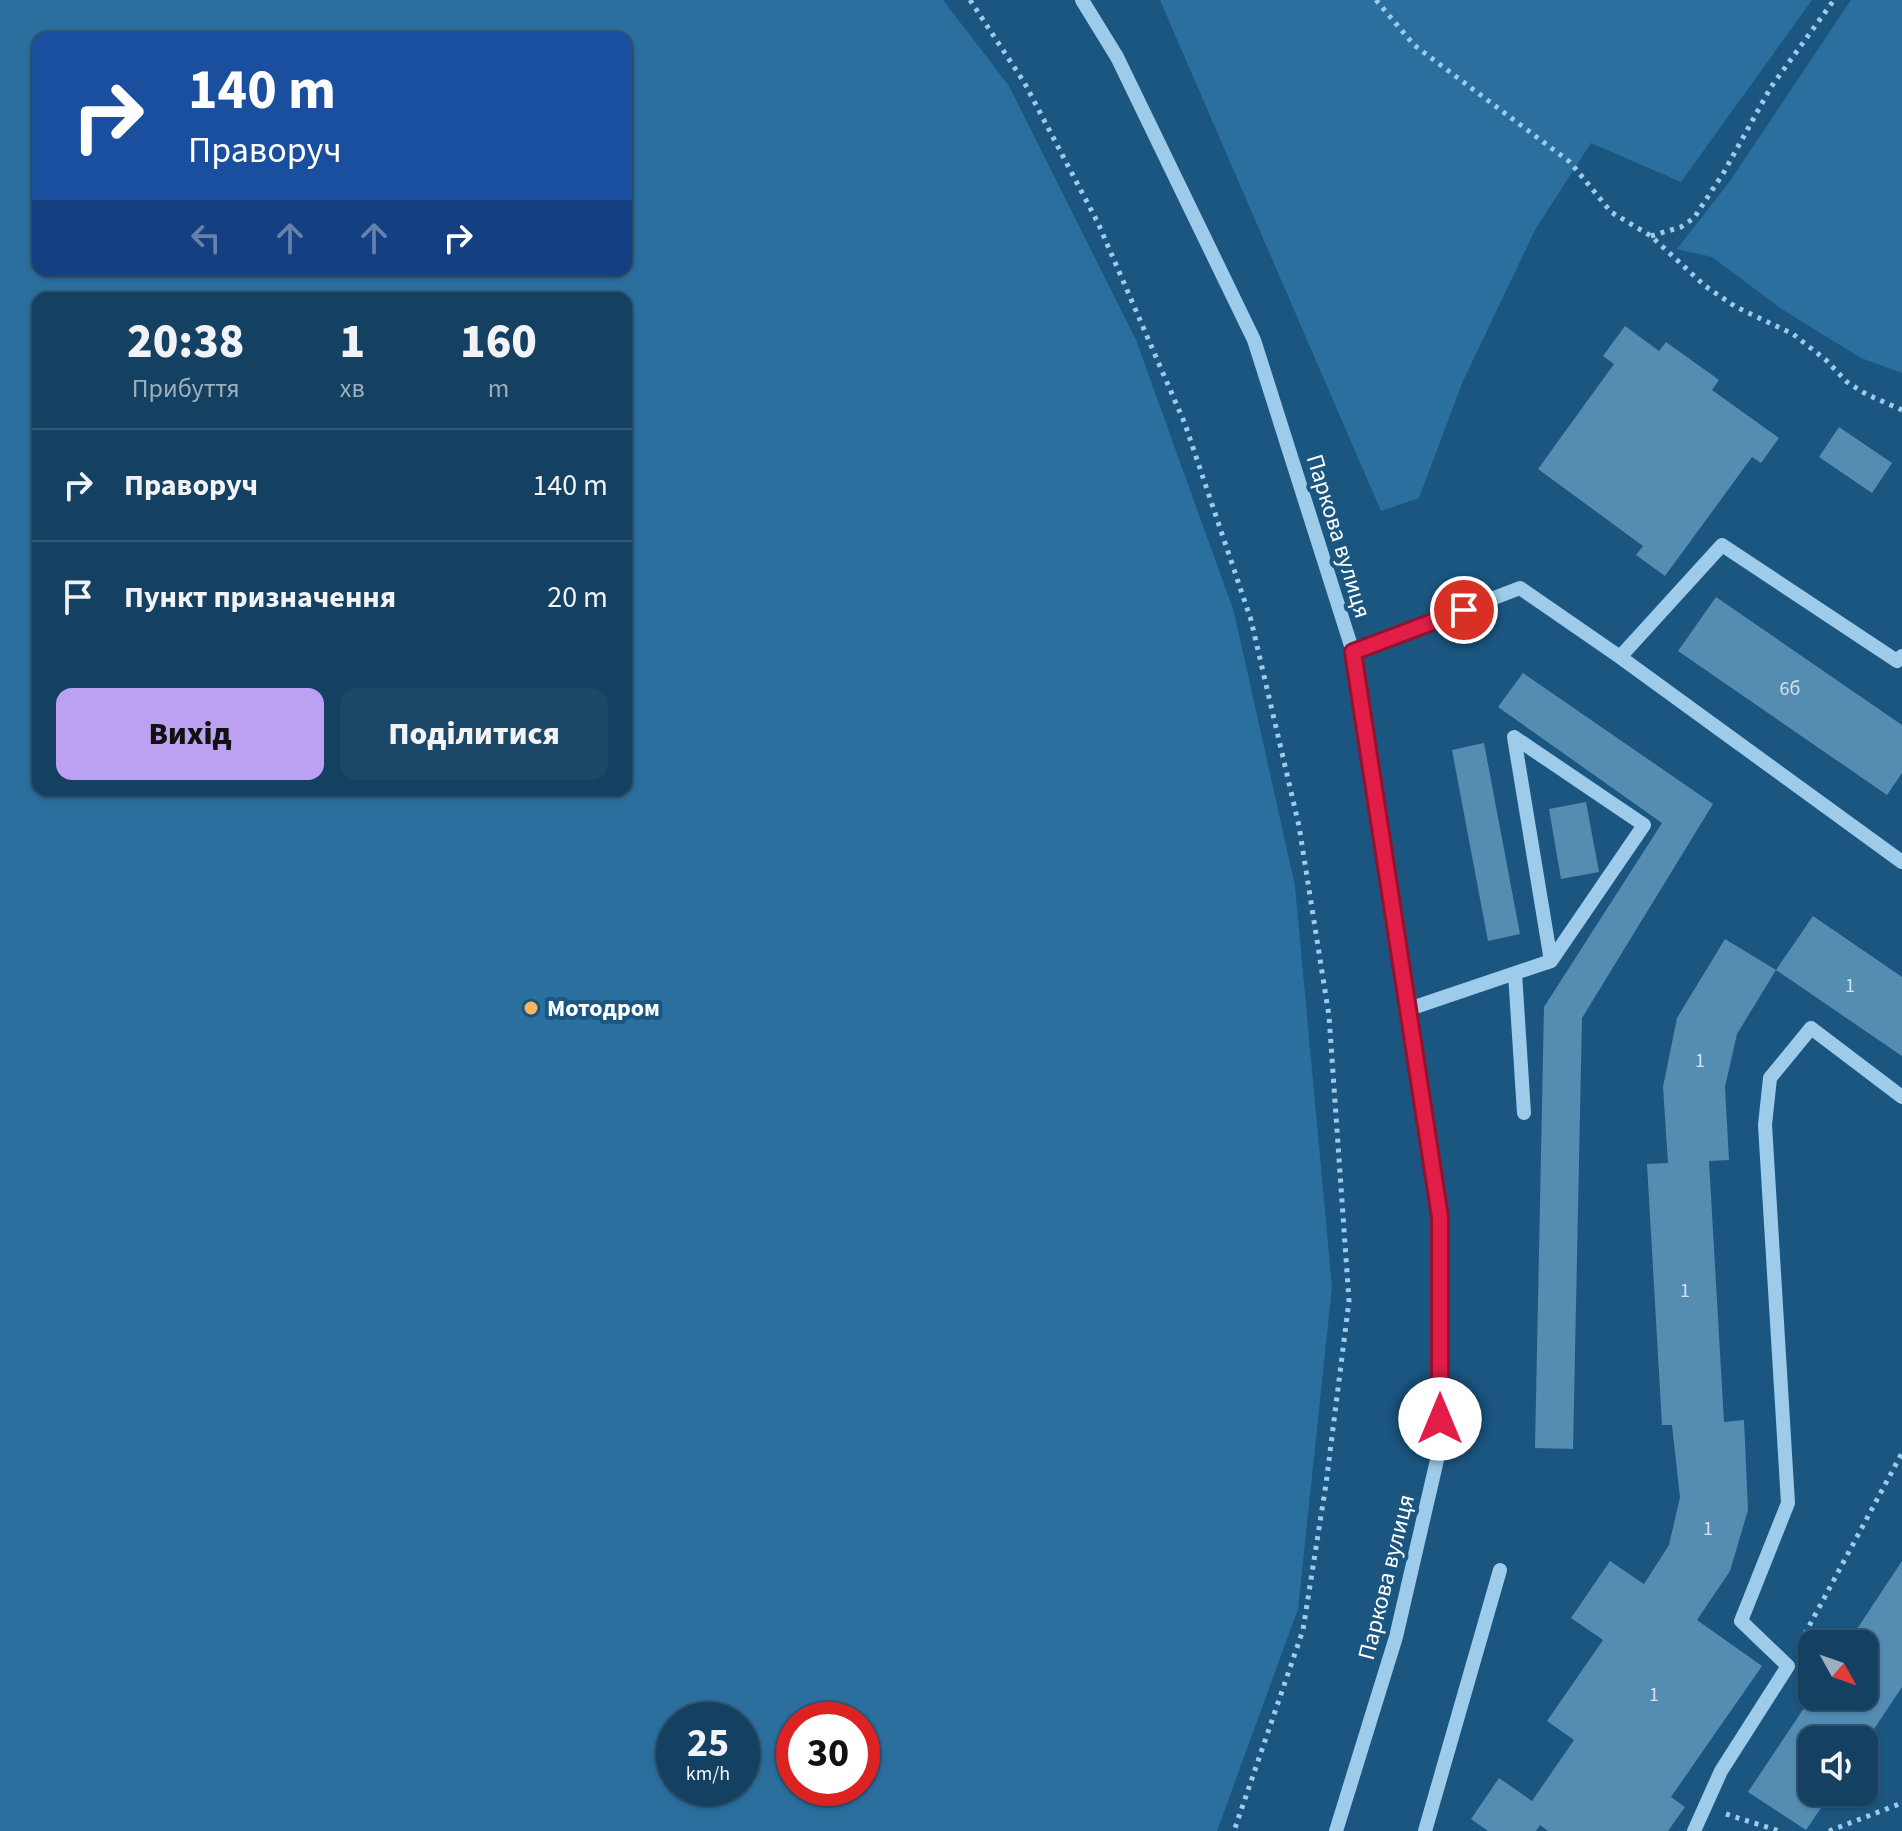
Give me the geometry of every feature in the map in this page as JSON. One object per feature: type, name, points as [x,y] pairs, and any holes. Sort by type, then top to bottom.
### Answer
[{"type":"street","name":"Паркова вулиця","points":[[1082,0],[1117,57],[1254,340],[1353,652],[1440,1217],[1440,1447],[1396,1637],[1339,1830]]},
{"type":"street","points":[[1620,657],[1722,545],[1897,661],[1902,656]]},
{"type":"street","points":[[1353,652],[1520,588],[1902,862]]},
{"type":"street","points":[[1409,1009],[1551,961],[1644,825],[1514,737],[1551,961]]},
{"type":"street","points":[[1515,973],[1524,1113]]},
{"type":"street","points":[[1694,1831],[1721,1771],[1788,1666],[1741,1621],[1788,1503],[1765,1125],[1770,1078],[1811,1028],[1902,1097]]},
{"type":"street","points":[[1425,1831],[1500,1570]]},
{"type":"path","points":[[970,0],[1024,82],[1098,223],[1185,424],[1251,620],[1299,826],[1329,1016],[1349,1301],[1326,1484],[1303,1630],[1234,1831]]},
{"type":"path","points":[[1376,0],[1414,45],[1570,162],[1611,212],[1651,236],[1721,298],[1793,334],[1827,361],[1847,382],[1902,410]]},
{"type":"path","points":[[1651,236],[1681,227],[1694,218],[1724,172],[1771,87],[1834,0]]},
{"type":"path","points":[[1788,1666],[1902,1453]]},
{"type":"path","points":[[1829,1831],[1902,1803]]},
{"type":"path","points":[[1705,1807],[1779,1831]]},
{"type":"shaded area","name":"Мотодром","points":[[0,0],[943,0],[1009,86],[1136,340],[1234,612],[1295,886],[1332,1287],[1298,1609],[1217,1831],[0,1831]]},
{"type":"shaded area","points":[[1160,0],[1812,0],[1681,182],[1591,143],[1536,228],[1463,381],[1419,498],[1381,511]]},
{"type":"shaded area","points":[[1851,0],[1902,0],[1902,373],[1861,358],[1783,310],[1712,257],[1677,249],[1730,181]]},
{"type":"building","points":[[1625,326],[1659,351],[1666,342],[1719,380],[1712,390],[1779,438],[1761,463],[1752,457],[1665,576],[1636,555],[1643,546],[1538,469],[1614,364],[1603,356]]},
{"type":"building","points":[[1839,427],[1892,463],[1872,493],[1819,457]]},
{"type":"building","points":[[1716,597],[1902,725],[1902,773],[1887,795],[1678,651]]},
{"type":"building","points":[[1523,673],[1713,804],[1582,1018],[1573,1449],[1535,1448],[1544,1007],[1662,823],[1498,707]]},
{"type":"building","points":[[1484,743],[1520,934],[1488,941],[1452,750]]},
{"type":"building","points":[[1586,802],[1599,872],[1561,879],[1549,809]]},
{"type":"building","points":[[1813,916],[1902,977],[1902,1056],[1776,970]]},
{"type":"building","points":[[1725,939],[1776,970],[1737,1034],[1725,1087],[1729,1160],[1709,1161],[1724,1422],[1744,1420],[1748,1510],[1730,1571],[1697,1620],[1762,1666],[1671,1797],[1685,1807],[1668,1831],[1548,1831],[1540,1825],[1536,1831],[1488,1831],[1471,1819],[1499,1778],[1532,1801],[1574,1740],[1547,1721],[1603,1640],[1571,1618],[1610,1561],[1644,1584],[1669,1545],[1680,1497],[1672,1425],[1662,1425],[1647,1164],[1668,1163],[1663,1087],[1677,1018]]},
{"type":"building","points":[[1902,1561],[1902,1687],[1876,1726],[1798,1726],[1798,1806],[1822,1806],[1806,1830],[1748,1792],[1803,1710],[1878,1710],[1878,1630],[1856,1630]]},
{"type":"place","name":"Мотодром","points":[[531,1008]]},
{"type":"route","points":[[1440,1419],[1440,1217],[1353,652],[1464,610]]}]
